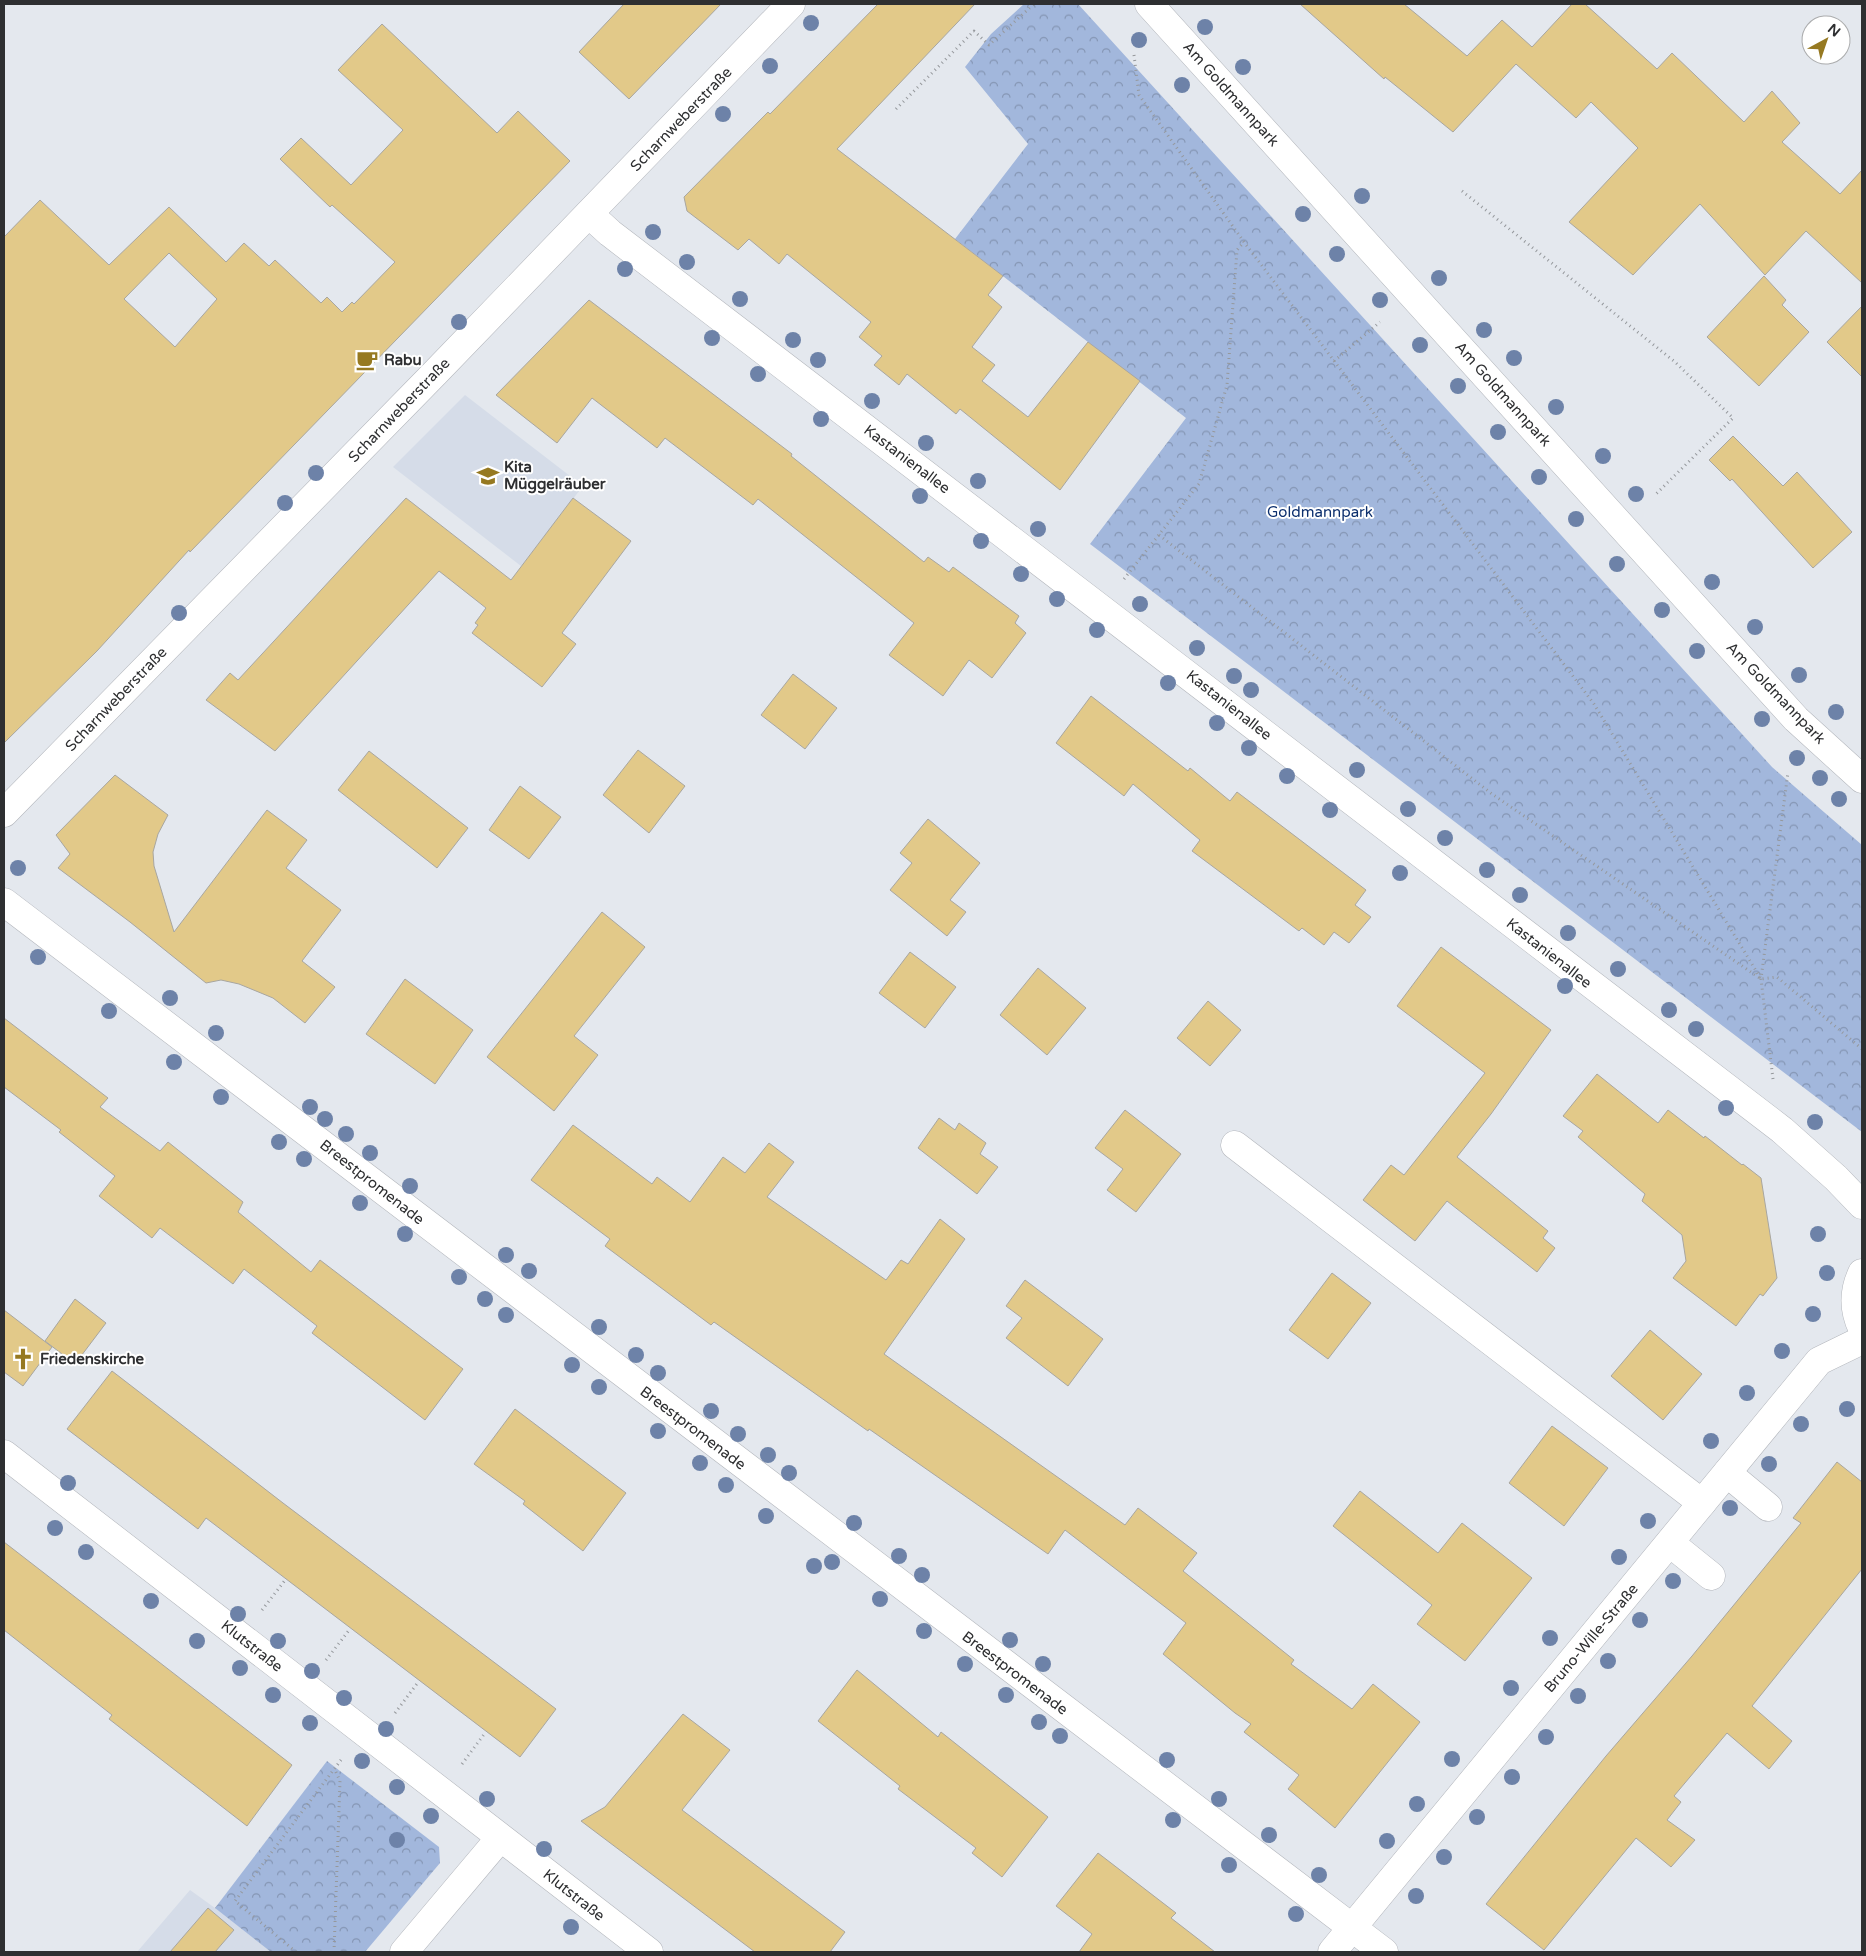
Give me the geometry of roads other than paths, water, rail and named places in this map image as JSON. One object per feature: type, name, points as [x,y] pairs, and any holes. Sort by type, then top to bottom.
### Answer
[{"type":"street","name":"Scharnweberstraße","points":[[4,814],[792,4]]},
{"type":"street","name":"Am Goldmannpark","points":[[1149,4],[1796,719],[1862,780]]},
{"type":"street","name":"Kastanienallee","points":[[589,214],[610,233],[1782,1130],[1836,1178],[1862,1205]]},
{"type":"street","name":"Breestpromenade","points":[[4,902],[1384,1952]]},
{"type":"street","points":[[1234,1145],[1702,1503]]},
{"type":"street","points":[[1862,1273],[1856,1286],[1855,1314],[1862,1328]]},
{"type":"street","name":"Bruno-Wille-Straße","points":[[1332,1952],[1819,1361],[1862,1340]]},
{"type":"street","name":"Klutstraße","points":[[4,1454],[649,1952]]},
{"type":"street","points":[[1727,1473],[1768,1507]]},
{"type":"street","points":[[1670,1542],[1711,1576]]},
{"type":"street","points":[[404,1952],[500,1838]]},
{"type":"place","name":"Rabu","points":[[367,360]]},
{"type":"place","name":"Kita Müggelräuber","points":[[488,476]]},
{"type":"place","name":"Friedenskirche","points":[[23,1359]]},
{"type":"park label","name":"Goldmannpark","points":[[1320,512]]}]
